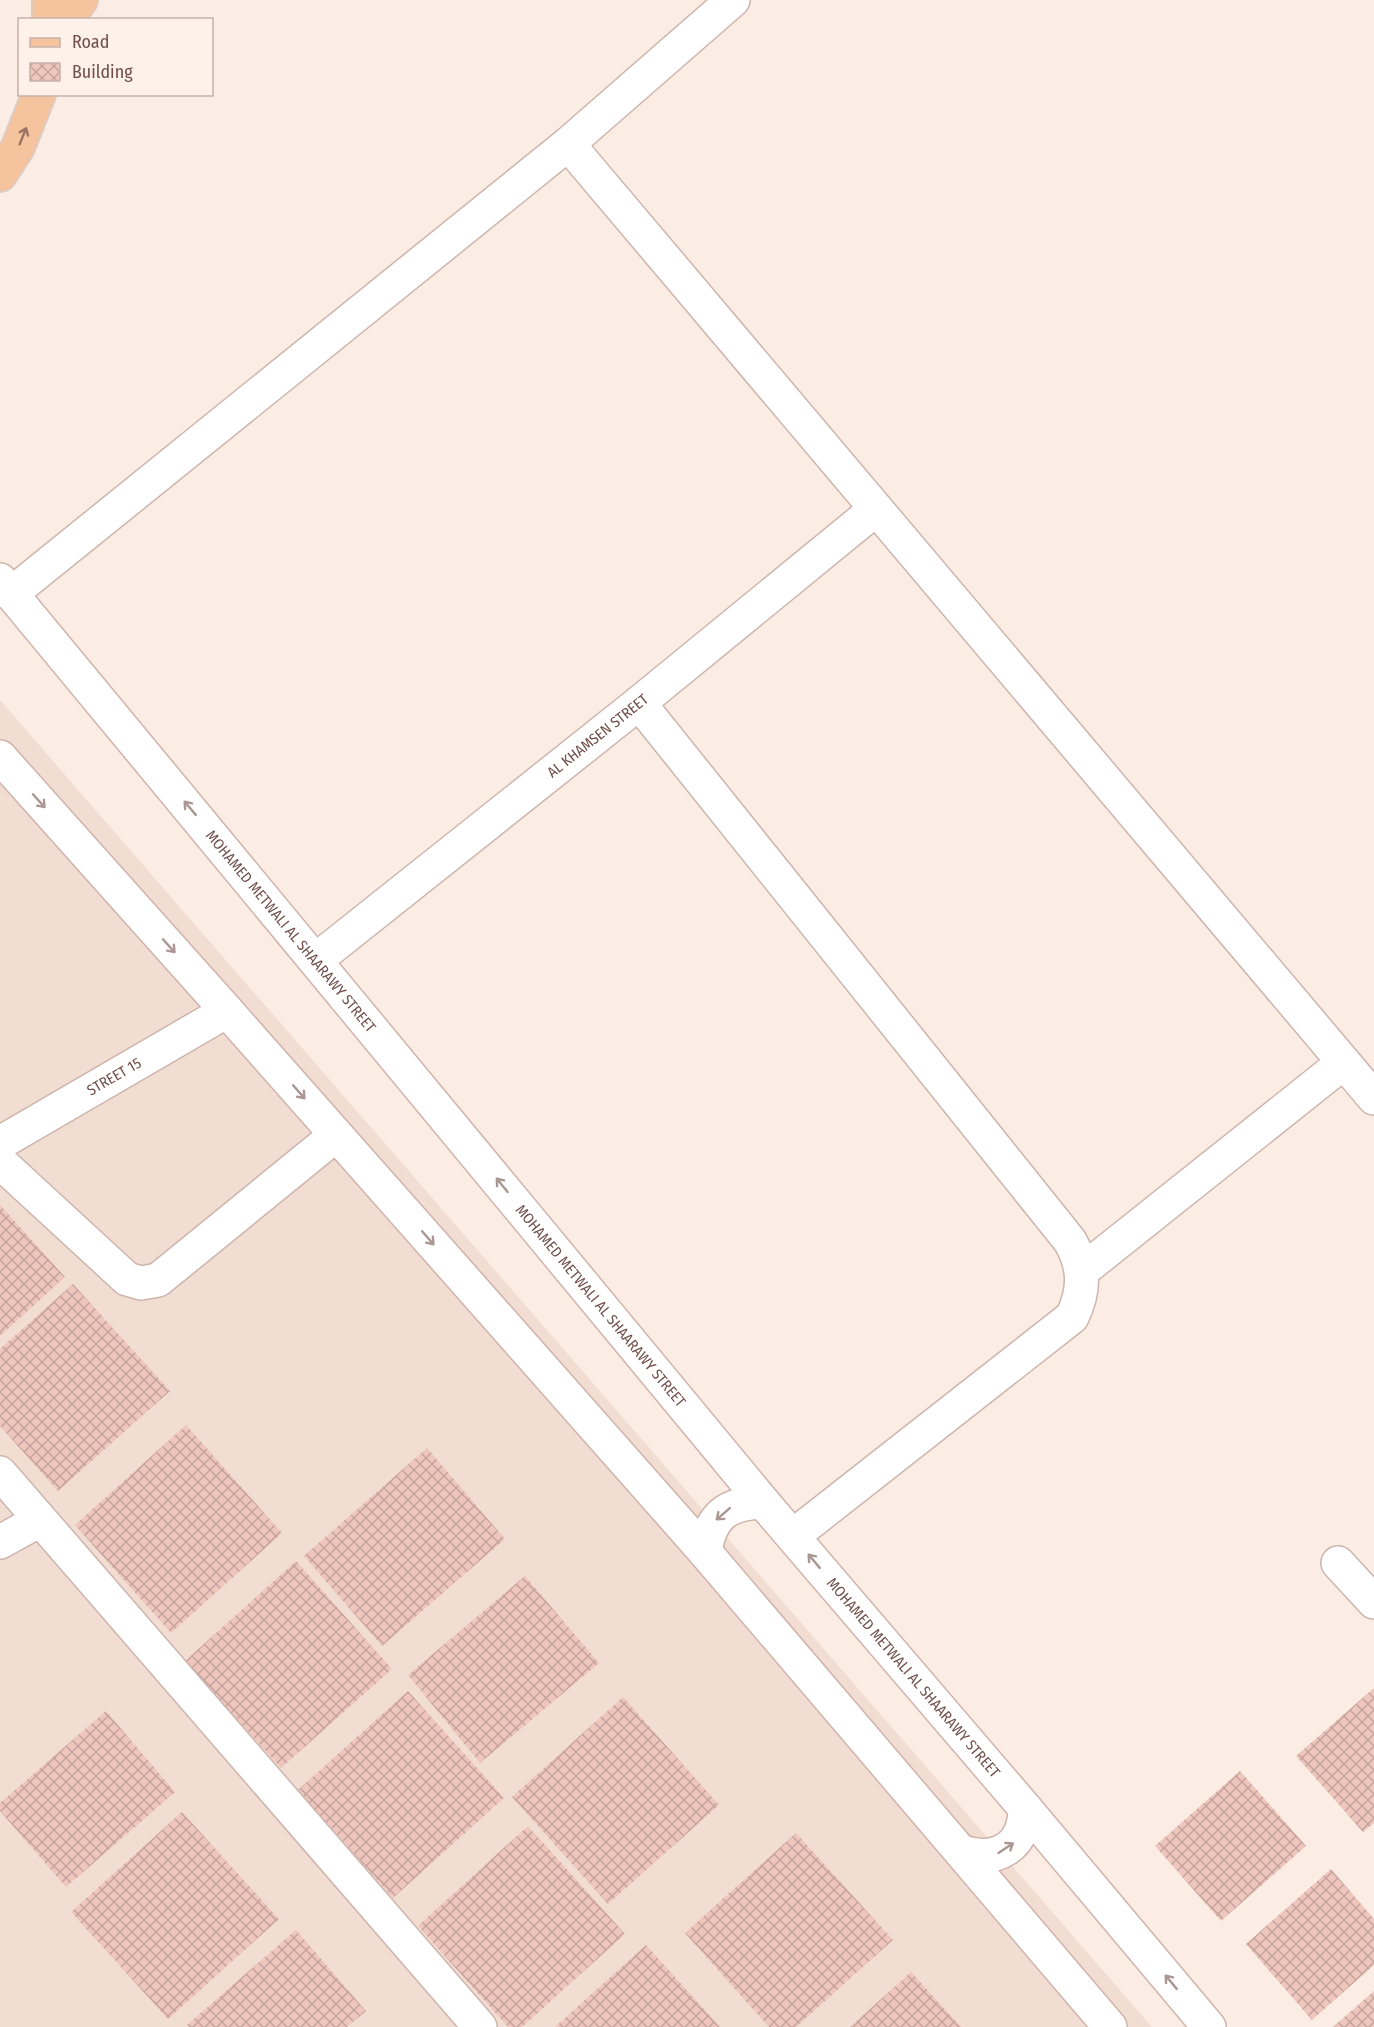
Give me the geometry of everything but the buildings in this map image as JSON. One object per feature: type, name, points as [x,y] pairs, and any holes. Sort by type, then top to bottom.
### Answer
[{"type":"main road","points":[[49,0],[49,18]]},
{"type":"main road","points":[[68,18],[81,0]]},
{"type":"main road","points":[[0,175],[18,147],[38,96]]},
{"type":"street","points":[[4,592],[568,144],[733,0]]},
{"type":"street","points":[[568,144],[1374,1098]]},
{"type":"street","name":"AL KHAMSEN STREET","points":[[316,960],[639,703],[876,509]]},
{"type":"street","name":"MOHAMED METWALI AL SHAARAWY STREET","points":[[4,592],[316,960],[763,1502],[1209,2027]]},
{"type":"street","points":[[639,703],[1070,1241],[1078,1255],[1082,1271],[1079,1303],[1072,1317],[793,1536]]},
{"type":"street","points":[[0,758],[705,1552],[1110,2027]]},
{"type":"street","name":"STREET 15","points":[[0,1143],[227,1011]]},
{"type":"street","points":[[1082,1271],[1343,1063]]},
{"type":"street","points":[[0,1162],[127,1279],[141,1282],[158,1280],[336,1134]]},
{"type":"street","points":[[0,1473],[480,2027]]},
{"type":"street","points":[[705,1552],[708,1535],[722,1514],[729,1508],[746,1502],[763,1502]]},
{"type":"street","points":[[0,1542],[40,1520]]},
{"type":"street","points":[[1338,1563],[1374,1602]]},
{"type":"street","points":[[962,1851],[982,1857],[1002,1852],[1011,1846],[1023,1828],[1025,1808]]},
{"type":"shaded area","points":[[0,700],[1152,2027],[0,2027]]}]
